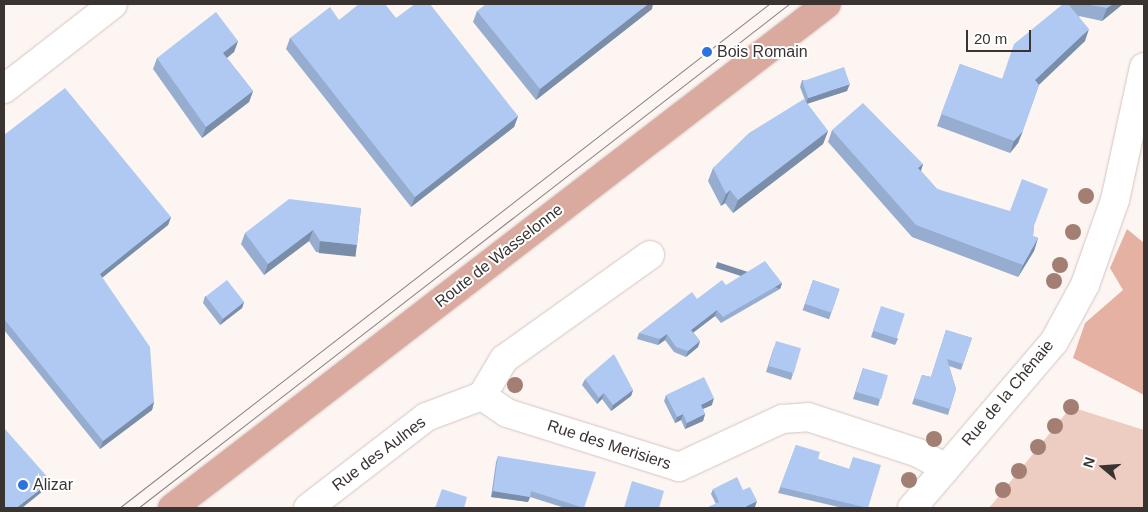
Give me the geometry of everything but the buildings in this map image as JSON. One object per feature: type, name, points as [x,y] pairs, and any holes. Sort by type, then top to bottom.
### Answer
[{"type":"main road","name":"Route de Wasselonne","points":[[172,508],[827,4]]},
{"type":"street","points":[[4,89],[113,4]]},
{"type":"street","name":"Rue de la Chênaie","points":[[912,508],[1054,342],[1085,285],[1115,200],[1138,120],[1144,67]]},
{"type":"street","points":[[482,396],[504,360],[650,255]]},
{"type":"street","name":"Rue des Merisiers","points":[[482,396],[507,413],[679,468],[782,419],[808,417],[918,453],[946,468]]},
{"type":"street","name":"Rue des Aulnes","points":[[308,508],[426,417],[482,396]]},
{"type":"shaded area","points":[[1127,229],[1144,243],[1144,395],[1073,358],[1085,323],[1123,290],[1110,268]]},
{"type":"shaded area","points":[[1071,407],[1144,430],[1144,508],[989,508]]},
{"type":"tram line","points":[[119,508],[769,4]]},
{"type":"tram line","points":[[138,508],[789,4]]},
{"type":"place","name":"Bois Romain","points":[[707,52]]},
{"type":"place","name":"Alizar","points":[[23,485]]}]
